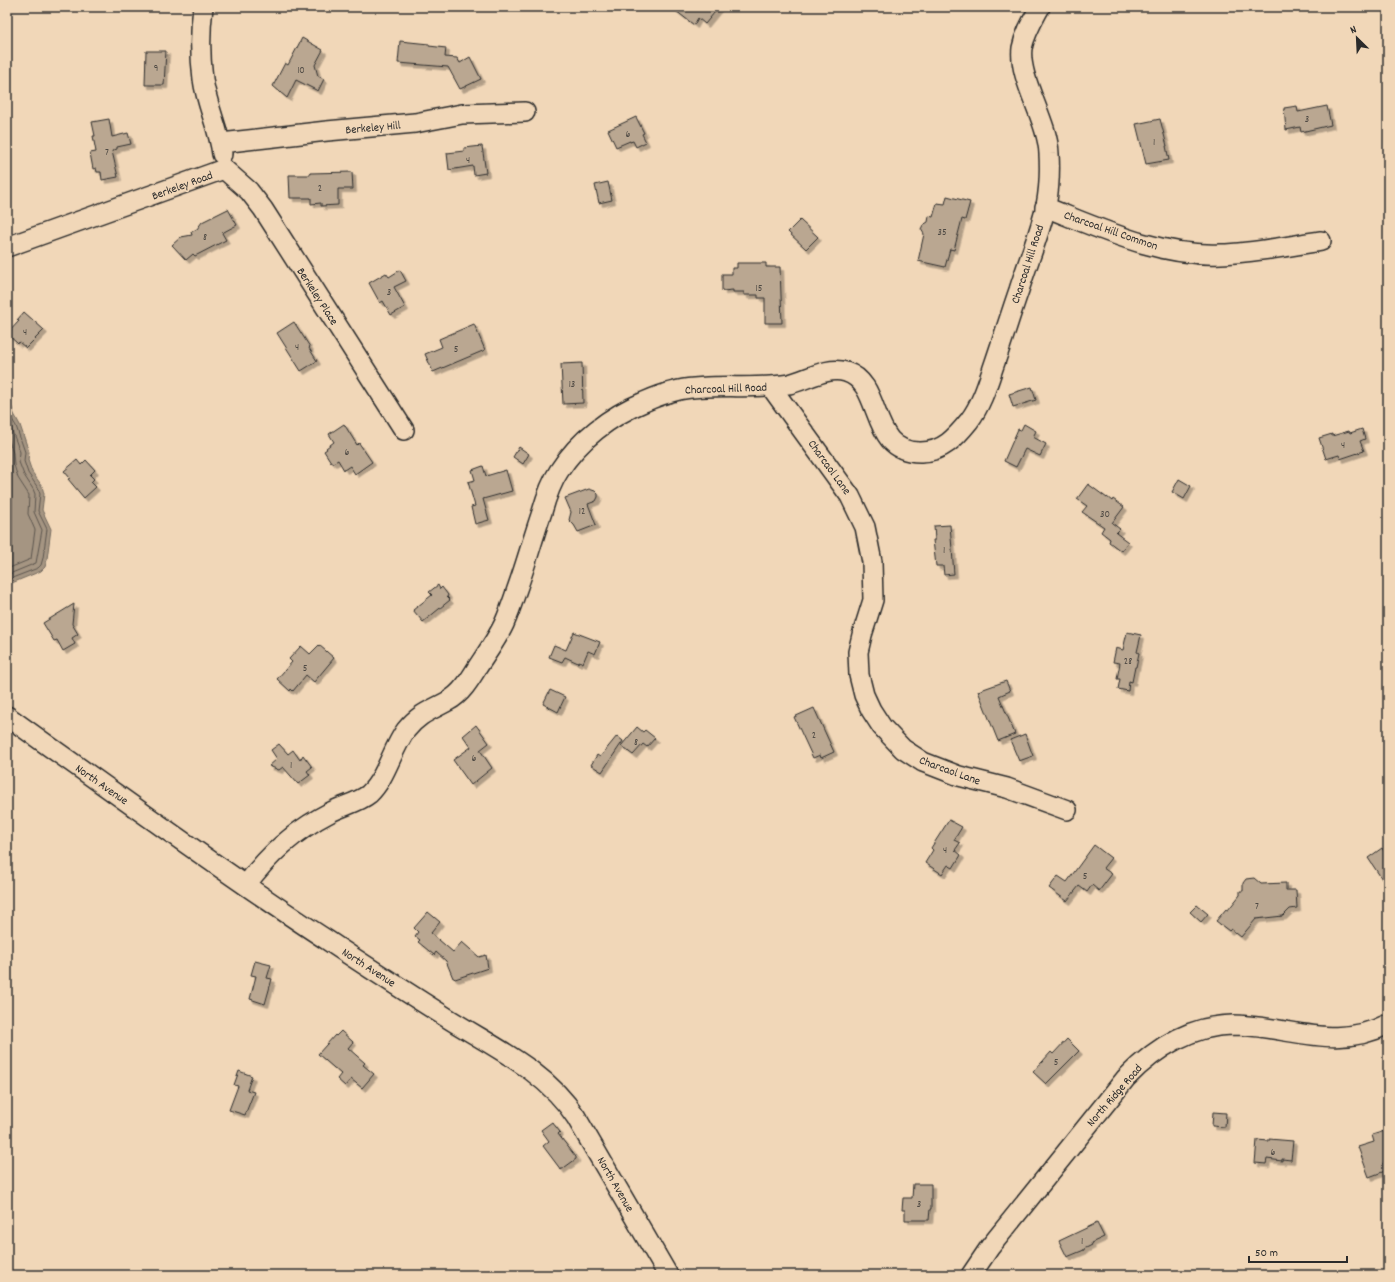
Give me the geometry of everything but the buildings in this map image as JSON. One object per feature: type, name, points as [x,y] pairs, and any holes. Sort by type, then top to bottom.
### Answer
[{"type":"street","name":"Berkeley Road","points":[[7,247],[224,169],[221,143],[203,79],[201,20],[203,7]]},
{"type":"street","name":"Charcoal Hill Road","points":[[246,885],[257,870],[283,844],[299,831],[332,811],[370,793],[379,780],[404,732],[424,712],[450,700],[464,688],[504,624],[545,503],[558,473],[571,456],[595,430],[609,420],[633,406],[660,395],[680,390],[730,387],[770,387],[795,383],[833,370],[845,371],[855,376],[864,384],[885,432],[898,447],[906,451],[928,452],[950,443],[972,418],[982,398],[998,354],[1045,207],[1049,156],[1047,136],[1022,61],[1022,47],[1026,34],[1040,7]]},
{"type":"street","name":"Berkeley Hill","points":[[221,143],[415,123],[462,114],[525,112]]},
{"type":"street","name":"Berkeley Place","points":[[224,169],[249,191],[263,209],[404,430]]},
{"type":"street","name":"Charcoal Hill Common","points":[[1045,207],[1137,242],[1179,252],[1220,254],[1261,250],[1321,241]]},
{"type":"street","name":"Charcaol Lane","points":[[770,387],[850,496],[864,527],[872,562],[873,600],[858,652],[859,675],[864,696],[882,727],[903,749],[922,762],[959,776],[1007,788],[1067,810]]},
{"type":"street","name":"North Avenue","points":[[7,716],[246,885],[332,943],[523,1064],[550,1086],[564,1100],[576,1117],[668,1275]]},
{"type":"street","name":"North Ridge Road","points":[[972,1275],[990,1247],[1126,1078],[1136,1067],[1160,1048],[1186,1034],[1210,1028],[1232,1025],[1309,1035],[1341,1037],[1369,1032],[1388,1024]]},
{"type":"water","points":[[7,379],[10,389],[10,402],[29,452],[28,460],[32,472],[42,486],[44,494],[42,510],[51,529],[45,567],[41,571],[7,585]]}]
